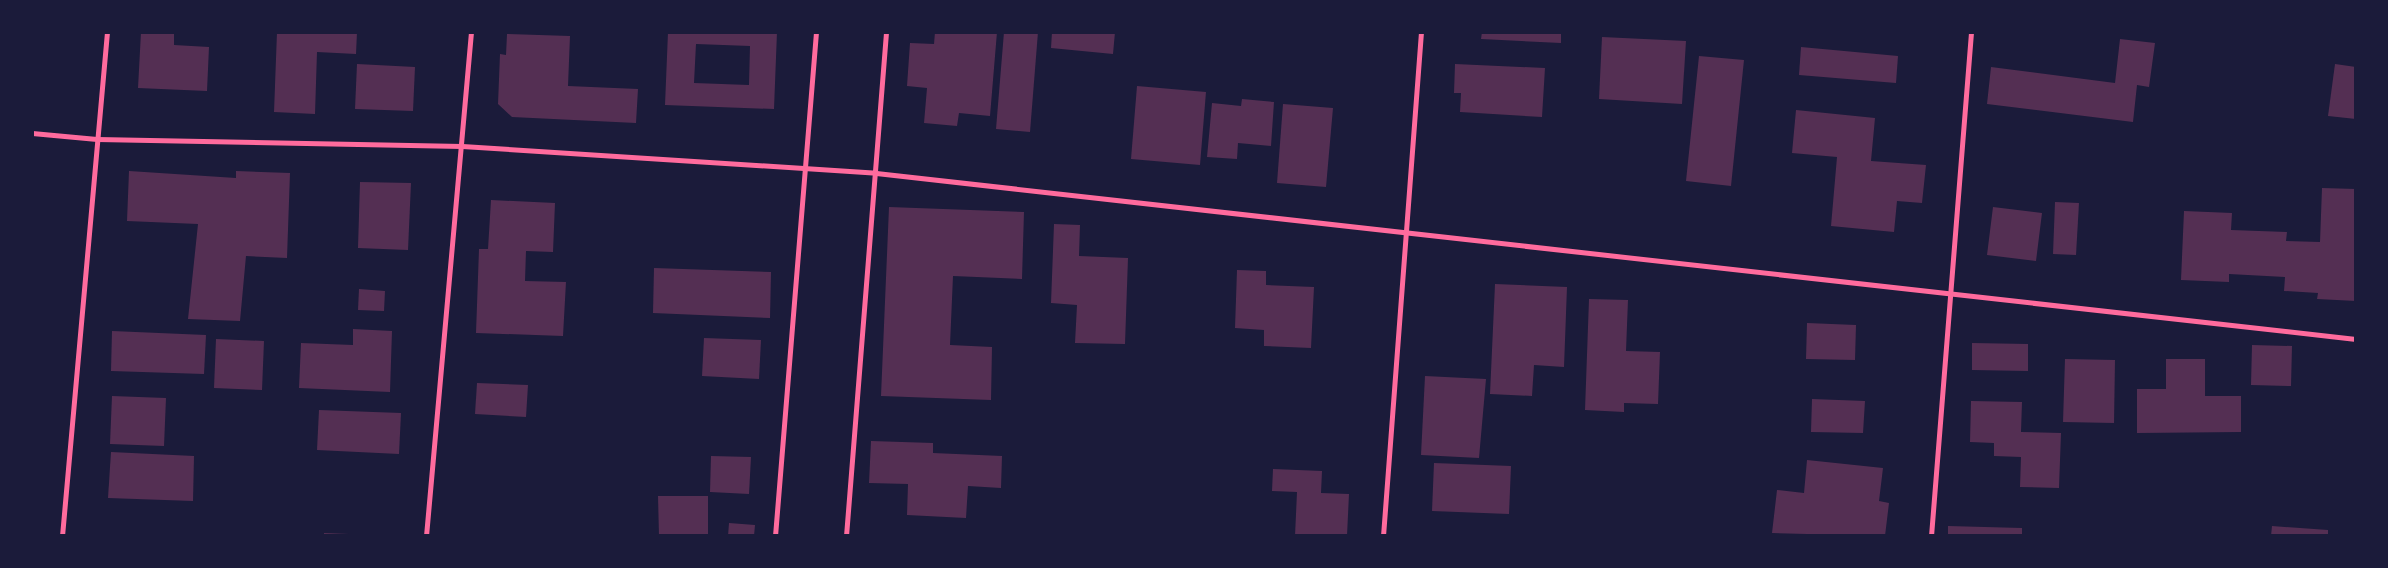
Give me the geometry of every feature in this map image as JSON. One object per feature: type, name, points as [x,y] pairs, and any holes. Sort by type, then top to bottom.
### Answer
[{"type":"street","points":[[62,536],[107,32]]},
{"type":"street","points":[[426,536],[471,32]]},
{"type":"street","points":[[775,536],[816,32]]},
{"type":"street","points":[[846,536],[886,32]]},
{"type":"street","points":[[1383,536],[1403,230],[1421,32]]},
{"type":"street","points":[[1931,536],[1971,32]]},
{"type":"street","points":[[32,133],[97,139],[462,146],[876,174],[1403,230],[1950,295],[2356,339]]},
{"type":"building","points":[[141,32],[174,32],[174,45],[209,47],[207,91],[138,88]]},
{"type":"building","points":[[277,32],[357,32],[356,54],[317,52],[315,114],[274,112]]},
{"type":"building","points":[[668,32],[777,32],[774,109],[665,105]],"holes":[[[696,44],[750,46],[749,85],[694,83]]]},
{"type":"building","points":[[935,32],[997,32],[990,116],[959,113],[957,126],[924,123],[927,88],[907,86],[910,43],[934,44]]},
{"type":"building","points":[[1004,32],[1038,32],[1030,132],[996,129]]},
{"type":"building","points":[[1052,32],[1115,32],[1113,54],[1051,48]]},
{"type":"building","points":[[1482,32],[1561,32],[1561,43],[1481,39]]},
{"type":"building","points":[[507,34],[570,36],[568,86],[638,89],[636,123],[512,117],[498,104],[500,54],[506,55]]},
{"type":"building","points":[[1602,37],[1686,41],[1682,104],[1599,99]]},
{"type":"building","points":[[2120,39],[2155,43],[2149,87],[2137,85],[2133,122],[1987,104],[1991,67],[2115,83]]},
{"type":"building","points":[[1801,47],[1898,56],[1896,83],[1799,75]]},
{"type":"building","points":[[1699,56],[1744,60],[1731,186],[1686,181]]},
{"type":"building","points":[[357,64],[415,67],[413,111],[355,109]]},
{"type":"building","points":[[1455,64],[1545,68],[1542,117],[1460,112],[1461,93],[1454,93]]},
{"type":"building","points":[[2335,64],[2356,67],[2356,119],[2328,116]]},
{"type":"building","points":[[1137,86],[1206,92],[1200,165],[1131,159]]},
{"type":"building","points":[[1242,99],[1274,102],[1271,146],[1238,143],[1237,159],[1207,157],[1212,103],[1241,106]]},
{"type":"building","points":[[1283,104],[1333,108],[1326,187],[1277,183]]},
{"type":"building","points":[[1796,110],[1875,118],[1871,161],[1926,165],[1922,203],[1897,201],[1894,232],[1831,226],[1837,157],[1792,153]]},
{"type":"building","points":[[129,171],[236,178],[236,171],[290,173],[287,258],[246,256],[240,321],[188,319],[198,224],[127,221]]},
{"type":"building","points":[[360,182],[411,183],[408,250],[358,248]]},
{"type":"building","points":[[2322,188],[2356,189],[2356,301],[2317,299],[2318,293],[2284,291],[2285,277],[2229,274],[2229,282],[2181,280],[2184,211],[2232,213],[2231,230],[2287,232],[2286,241],[2320,242]]},
{"type":"building","points":[[491,200],[555,203],[553,252],[526,251],[525,281],[566,282],[563,336],[476,333],[479,249],[488,249]]},
{"type":"building","points":[[2055,202],[2079,203],[2076,255],[2053,254]]},
{"type":"building","points":[[889,207],[1024,212],[1022,279],[953,276],[950,345],[992,347],[991,400],[881,396]]},
{"type":"building","points":[[1993,207],[2042,213],[2036,261],[1987,255]]},
{"type":"building","points":[[1054,224],[1080,225],[1079,256],[1128,258],[1125,344],[1075,343],[1077,305],[1051,303]]},
{"type":"building","points":[[654,268],[771,272],[770,318],[653,313]]},
{"type":"building","points":[[1237,270],[1266,271],[1266,285],[1314,287],[1311,348],[1264,346],[1264,330],[1235,328]]},
{"type":"building","points":[[1495,284],[1567,287],[1564,367],[1534,365],[1532,396],[1490,394]]},
{"type":"building","points":[[359,289],[385,291],[384,311],[358,310]]},
{"type":"building","points":[[1589,299],[1628,300],[1626,351],[1660,352],[1658,404],[1624,403],[1624,412],[1585,410]]},
{"type":"building","points":[[1807,323],[1856,325],[1855,360],[1806,359]]},
{"type":"building","points":[[353,329],[392,331],[390,392],[299,388],[301,343],[353,345]]},
{"type":"building","points":[[112,331],[206,335],[204,374],[111,371]]},
{"type":"building","points":[[704,338],[761,340],[759,379],[702,376]]},
{"type":"building","points":[[216,339],[264,341],[262,390],[214,388]]},
{"type":"building","points":[[1972,343],[2028,344],[2028,371],[1972,370]]},
{"type":"building","points":[[2252,345],[2292,346],[2291,386],[2251,385]]},
{"type":"building","points":[[2065,359],[2115,360],[2114,423],[2063,422]]},
{"type":"building","points":[[2166,359],[2205,359],[2205,396],[2241,396],[2241,432],[2137,433],[2137,389],[2166,389]]},
{"type":"building","points":[[1425,376],[1486,379],[1479,458],[1421,455]]},
{"type":"building","points":[[477,383],[528,385],[526,417],[475,414]]},
{"type":"building","points":[[112,396],[166,398],[164,446],[110,444]]},
{"type":"building","points":[[1812,399],[1865,401],[1863,433],[1811,432]]},
{"type":"building","points":[[1971,401],[2022,402],[2021,432],[2061,433],[2059,488],[2020,487],[2021,457],[1994,456],[1994,443],[1970,442]]},
{"type":"building","points":[[319,410],[401,413],[399,454],[317,450]]},
{"type":"building","points":[[871,441],[933,443],[933,453],[1002,456],[1001,488],[968,486],[966,518],[907,515],[908,484],[869,483]]},
{"type":"building","points":[[111,452],[194,456],[193,501],[108,498]]},
{"type":"building","points":[[711,456],[751,457],[749,494],[710,492]]},
{"type":"building","points":[[1807,460],[1883,468],[1879,501],[1889,503],[1885,536],[1772,533],[1777,490],[1804,493]]},
{"type":"building","points":[[1434,463],[1511,466],[1509,514],[1432,511]]},
{"type":"building","points":[[1273,469],[1322,471],[1321,493],[1349,494],[1347,536],[1295,536],[1297,492],[1272,491]]},
{"type":"building","points":[[658,496],[708,496],[708,536],[659,536]]},
{"type":"building","points":[[729,523],[755,525],[754,536],[728,536]]},
{"type":"building","points":[[1948,526],[2022,528],[2022,536],[1948,536]]},
{"type":"building","points":[[2272,526],[2328,530],[2328,536],[2271,536]]},
{"type":"building","points":[[324,533],[349,534],[349,536],[324,536]]}]
